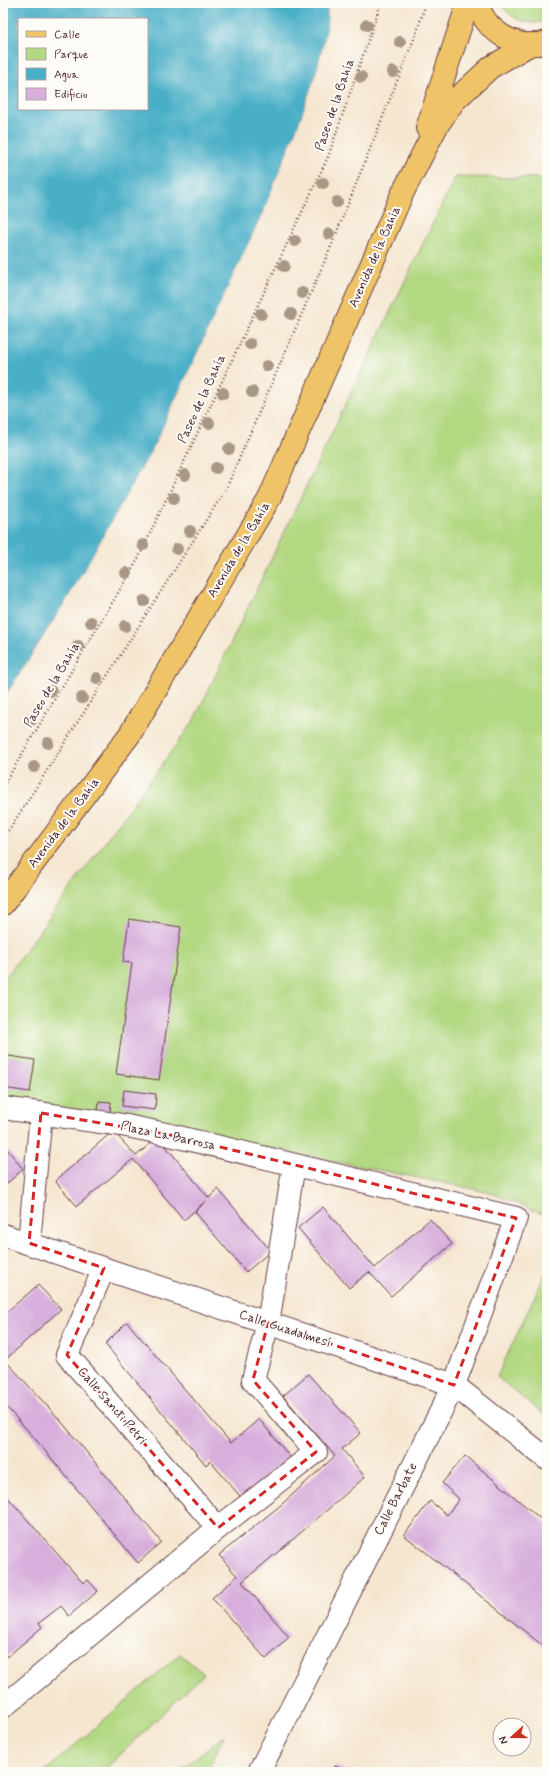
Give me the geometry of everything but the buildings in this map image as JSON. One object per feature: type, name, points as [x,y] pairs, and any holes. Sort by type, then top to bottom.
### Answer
[{"type":"main road","name":"Avenida de la Bahía","points":[[416,164],[468,3]]},
{"type":"main road","points":[[478,3],[483,17],[491,28],[499,34],[514,42],[539,43]]},
{"type":"main road","name":"Avenida de la Bahía","points":[[3,904],[130,734],[269,499],[416,164],[437,126],[454,101],[491,67],[539,43]]},
{"type":"street","name":"Plaza La Barrosa","points":[[3,1108],[152,1131],[516,1218]]},
{"type":"street","points":[[29,1243],[41,1113]]},
{"type":"street","points":[[3,1707],[132,1598],[218,1528],[316,1452],[253,1380],[268,1323],[294,1165]]},
{"type":"street","name":"Calle Barbate","points":[[259,1772],[454,1385],[516,1218]]},
{"type":"street","name":"Calle Guadalmesí","points":[[3,1235],[454,1385],[547,1459]]},
{"type":"street","name":"Calle Sancti Petri","points":[[104,1268],[67,1355],[218,1528]]},
{"type":"path","name":"Paseo de la Bahía","points":[[3,786],[137,561],[328,157],[381,3]]},
{"type":"path","points":[[3,837],[226,489],[332,244],[416,34],[426,3]]},
{"type":"highlighted area","points":[[41,1113],[166,1134],[516,1218],[454,1385],[268,1323],[253,1380],[316,1452],[218,1528],[67,1355],[104,1268],[29,1243]]},
{"type":"green space","points":[[501,3],[547,3],[547,20],[534,23],[521,20],[514,17],[504,9]]},
{"type":"green space","points":[[455,177],[547,178],[547,1216],[489,1192],[112,1117],[3,1100],[3,981],[193,722]]},
{"type":"green space","points":[[547,1270],[547,1417],[497,1377]]},
{"type":"green space","points":[[180,1654],[204,1674],[102,1772],[44,1772]]},
{"type":"green space","points":[[224,1735],[207,1772],[178,1772]]},
{"type":"water","points":[[3,3],[328,3],[327,29],[316,74],[299,123],[263,212],[153,448],[71,593],[3,699]]},
{"type":"pier","points":[[328,3],[330,3],[329,29],[318,74],[301,124],[265,213],[155,449],[73,594],[3,701],[71,593],[153,448],[263,212],[299,123],[316,74],[327,29]]}]
